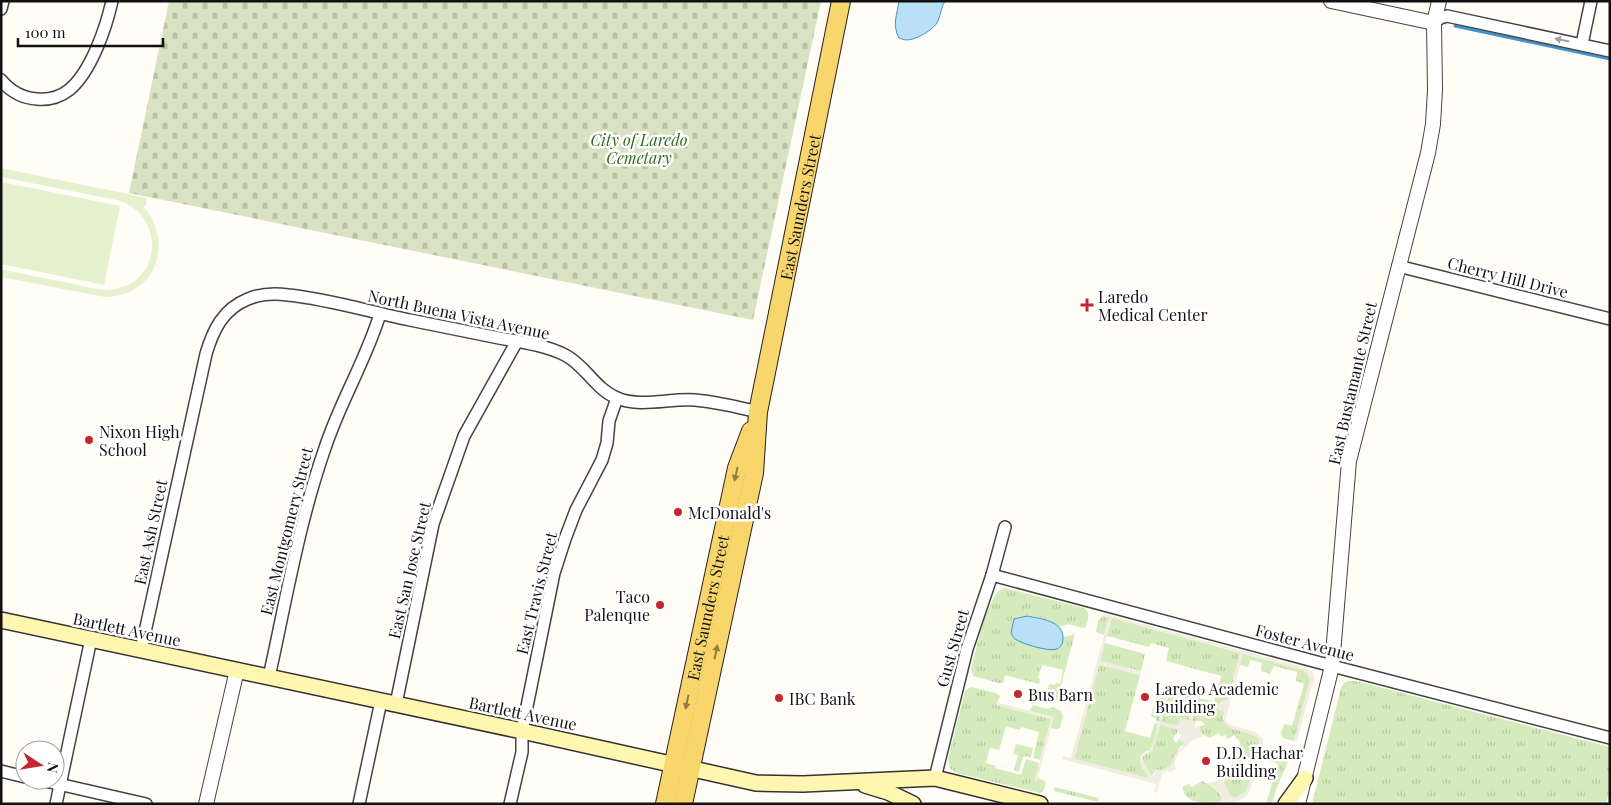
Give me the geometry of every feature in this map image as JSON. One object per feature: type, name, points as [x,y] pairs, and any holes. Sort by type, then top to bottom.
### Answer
[{"type":"main road","name":"East Saunders Street","points":[[683,804],[754,473],[758,412],[841,1]]},
{"type":"main road","name":"East Saunders Street","points":[[665,804],[737,468],[758,412]]},
{"type":"main road","name":"Bartlett Avenue","points":[[1,620],[522,730],[756,783],[803,784],[935,778],[1040,804]]},
{"type":"main road","points":[[1286,804],[1305,778]]},
{"type":"main road","points":[[857,782],[888,792],[913,804]]},
{"type":"street","points":[[1,10],[3,1]]},
{"type":"street","points":[[1,80],[12,91],[33,99],[46,100],[68,91],[77,83],[85,71],[96,47],[112,1]]},
{"type":"street","points":[[1331,1],[1434,23],[1440,18],[1447,16],[1610,50]]},
{"type":"street","name":"East Bustamante Street","points":[[1300,801],[1332,666],[1349,461],[1426,160],[1433,124],[1435,90],[1434,23],[1439,1]]},
{"type":"street","points":[[1582,44],[1591,1]]},
{"type":"street","name":"Cherry Hill Drive","points":[[1398,266],[1610,319]]},
{"type":"street","name":"North Buena Vista Avenue","points":[[212,333],[221,319],[237,304],[249,298],[269,294],[307,297],[546,348],[566,356],[580,365],[604,390],[616,398]]},
{"type":"street","name":"East Montgomery Street","points":[[269,677],[312,488],[340,406],[368,346],[380,314]]},
{"type":"street","name":"East Ash Street","points":[[141,650],[212,333]]},
{"type":"street","name":"East San Jose Street","points":[[359,804],[388,702],[433,524],[464,436],[517,341]]},
{"type":"street","points":[[616,398],[644,402],[695,400],[758,412]]},
{"type":"street","name":"East Travis Street","points":[[510,804],[522,752],[522,730],[554,573],[564,539],[576,510],[602,460],[607,442],[609,421],[616,398]]},
{"type":"street","name":"Gust Street","points":[[935,778],[966,649],[992,575],[1005,527]]},
{"type":"street","name":"Foster Avenue","points":[[992,575],[1610,738]]},
{"type":"street","points":[[65,761],[92,639]]},
{"type":"street","points":[[206,804],[238,670]]},
{"type":"street","points":[[1,772],[15,775]]},
{"type":"street","points":[[65,785],[146,804]]},
{"type":"street","points":[[56,804],[59,790]]},
{"type":"green space","name":"City of Laredo Cemetary","points":[[169,1],[821,1],[753,320],[129,193]]},
{"type":"green space","points":[[1,168],[147,198],[146,206],[143,206],[153,220],[158,236],[158,251],[155,265],[148,278],[137,288],[123,294],[105,297],[1,277],[1,269],[92,288],[115,289],[131,283],[143,273],[150,260],[152,246],[150,232],[143,218],[132,207],[117,200],[1,177]]},
{"type":"green space","points":[[1,182],[120,206],[104,285],[1,264]]},
{"type":"green space","points":[[1005,588],[1084,608],[1088,612],[1085,628],[1069,624],[1056,628],[1060,638],[1075,634],[1058,696],[1065,699],[1066,702],[1054,698],[1047,693],[1049,684],[1060,684],[1063,670],[1042,665],[1038,678],[1040,679],[1039,684],[1005,675],[1003,683],[973,676],[971,669],[988,609],[998,591]]},
{"type":"green space","points":[[1103,616],[1109,617],[1104,635],[1096,632],[1098,621]]},
{"type":"green space","points":[[1112,618],[1240,653],[1228,700],[1222,701],[1217,707],[1198,702],[1198,698],[1214,701],[1221,676],[1166,661],[1169,648],[1151,643],[1149,647],[1107,636]]},
{"type":"green space","points":[[1105,643],[1145,654],[1141,671],[1100,661]]},
{"type":"green space","points":[[1243,654],[1304,670],[1308,674],[1310,680],[1294,741],[1283,738],[1281,733],[1284,724],[1292,726],[1304,684],[1296,681],[1297,672],[1274,666],[1270,674],[1261,671],[1262,663],[1250,660],[1248,667],[1240,665]]},
{"type":"green space","points":[[1099,664],[1140,675],[1125,731],[1150,738],[1155,723],[1158,724],[1152,746],[1140,758],[1141,765],[1149,777],[1147,778],[1074,759]]},
{"type":"green space","points":[[1348,681],[1356,681],[1610,747],[1610,788],[1606,804],[1312,804],[1341,688]]},
{"type":"green space","points":[[1171,684],[1195,691],[1194,701],[1169,694]]},
{"type":"green space","points":[[971,687],[996,693],[1000,696],[996,705],[1051,719],[1040,760],[1033,758],[1039,732],[1021,727],[1020,730],[1006,726],[999,750],[990,748],[986,763],[996,766],[995,768],[1021,775],[1026,759],[1039,763],[1035,780],[1037,781],[1038,778],[1045,781],[1045,788],[1042,792],[956,773],[950,768],[948,759],[965,691]]},
{"type":"green space","points":[[1157,694],[1166,696],[1159,721],[1156,721],[1156,718],[1151,716]]},
{"type":"green space","points":[[1168,697],[1194,703],[1189,720],[1178,726],[1161,722]]},
{"type":"green space","points":[[1196,704],[1224,711],[1223,719],[1228,727],[1259,738],[1260,747],[1253,771],[1247,770],[1254,765],[1250,758],[1242,762],[1236,751],[1241,748],[1239,741],[1234,735],[1228,739],[1225,735],[1221,737],[1219,733],[1210,738],[1200,732],[1200,726],[1205,725],[1204,723],[1192,721]]},
{"type":"green space","points":[[1033,705],[1048,709],[1052,707],[1061,711],[1063,717],[1060,728],[1051,728],[1053,717],[1030,711]]},
{"type":"green space","points":[[1160,725],[1177,729],[1173,739],[1176,743],[1178,740],[1185,744],[1180,747],[1171,766],[1159,771],[1158,769],[1151,776],[1142,759],[1144,755],[1152,751]]},
{"type":"green space","points":[[1016,744],[1033,748],[1031,757],[1023,756],[1019,772],[1014,770],[1018,755],[1013,754]]},
{"type":"green space","points":[[1278,749],[1292,752],[1272,804],[1266,804],[1278,764],[1270,761],[1274,751]]},
{"type":"green space","points":[[1238,758],[1246,771],[1252,773],[1246,792],[1235,798],[1230,796],[1224,783],[1227,767],[1236,762],[1235,760]]},
{"type":"green space","points":[[1202,781],[1213,787],[1220,794],[1222,797],[1220,804],[1199,803],[1186,796],[1182,787],[1189,784],[1192,787]]},
{"type":"green space","points":[[1055,787],[1099,798],[1098,802],[1054,791]]},
{"type":"shaded area","points":[[1105,614],[1306,668],[1313,672],[1315,682],[1313,682],[1297,740],[1294,741],[1310,680],[1308,674],[1304,670],[1243,654],[1226,718],[1227,722],[1231,725],[1256,732],[1263,739],[1263,748],[1247,796],[1233,804],[1220,804],[1222,798],[1219,792],[1214,787],[1206,784],[1217,781],[1227,772],[1224,783],[1230,796],[1236,798],[1246,792],[1252,774],[1246,772],[1238,758],[1235,760],[1234,758],[1237,756],[1235,751],[1247,770],[1253,771],[1260,747],[1257,746],[1259,738],[1228,727],[1224,722],[1224,711],[1197,704],[1192,721],[1196,722],[1194,727],[1200,726],[1200,732],[1205,736],[1194,739],[1178,754],[1174,764],[1176,769],[1171,772],[1166,771],[1162,773],[1157,793],[1154,792],[1156,784],[1062,759],[1063,756],[1071,758],[1109,618],[1102,616]],"holes":[[[1112,618],[1240,653],[1228,700],[1222,701],[1217,707],[1198,702],[1198,698],[1195,697],[1194,701],[1169,694],[1171,684],[1168,684],[1166,692],[1158,690],[1157,694],[1166,696],[1159,721],[1155,723],[1158,725],[1152,747],[1142,755],[1140,760],[1149,777],[1147,778],[1074,759],[1099,665],[1140,675],[1141,671],[1100,661]],[[1168,697],[1193,703],[1189,720],[1180,718],[1178,726],[1161,722]],[[1160,725],[1177,729],[1177,732],[1182,735],[1178,740],[1185,744],[1174,756],[1171,766],[1159,771],[1157,769],[1153,771],[1155,774],[1151,776],[1142,759],[1144,755],[1152,751]]]},
{"type":"shaded area","points":[[996,702],[1054,717],[1037,781],[1035,780],[1051,719],[996,705]]},
{"type":"water","points":[[899,1],[945,1],[938,21],[929,31],[911,40],[904,40],[899,38],[896,29]]},
{"type":"water","points":[[1027,616],[1050,621],[1060,628],[1063,639],[1060,647],[1053,650],[1029,645],[1015,639],[1011,633],[1014,619]]},
{"type":"waterway","points":[[1455,26],[1610,59]]},
{"type":"place","name":"Laredo Medical Center","points":[[1087,305]]},
{"type":"place","name":"Nixon High School","points":[[89,440]]},
{"type":"place","name":"McDonald's","points":[[678,512]]},
{"type":"place","name":"Taco Palenque","points":[[660,605]]},
{"type":"place","name":"Bus Barn","points":[[1018,694]]},
{"type":"place","name":"Laredo Academic Building","points":[[1145,697]]},
{"type":"place","name":"IBC Bank","points":[[779,698]]},
{"type":"place","name":"D.D. Hachar Building","points":[[1206,761]]}]
